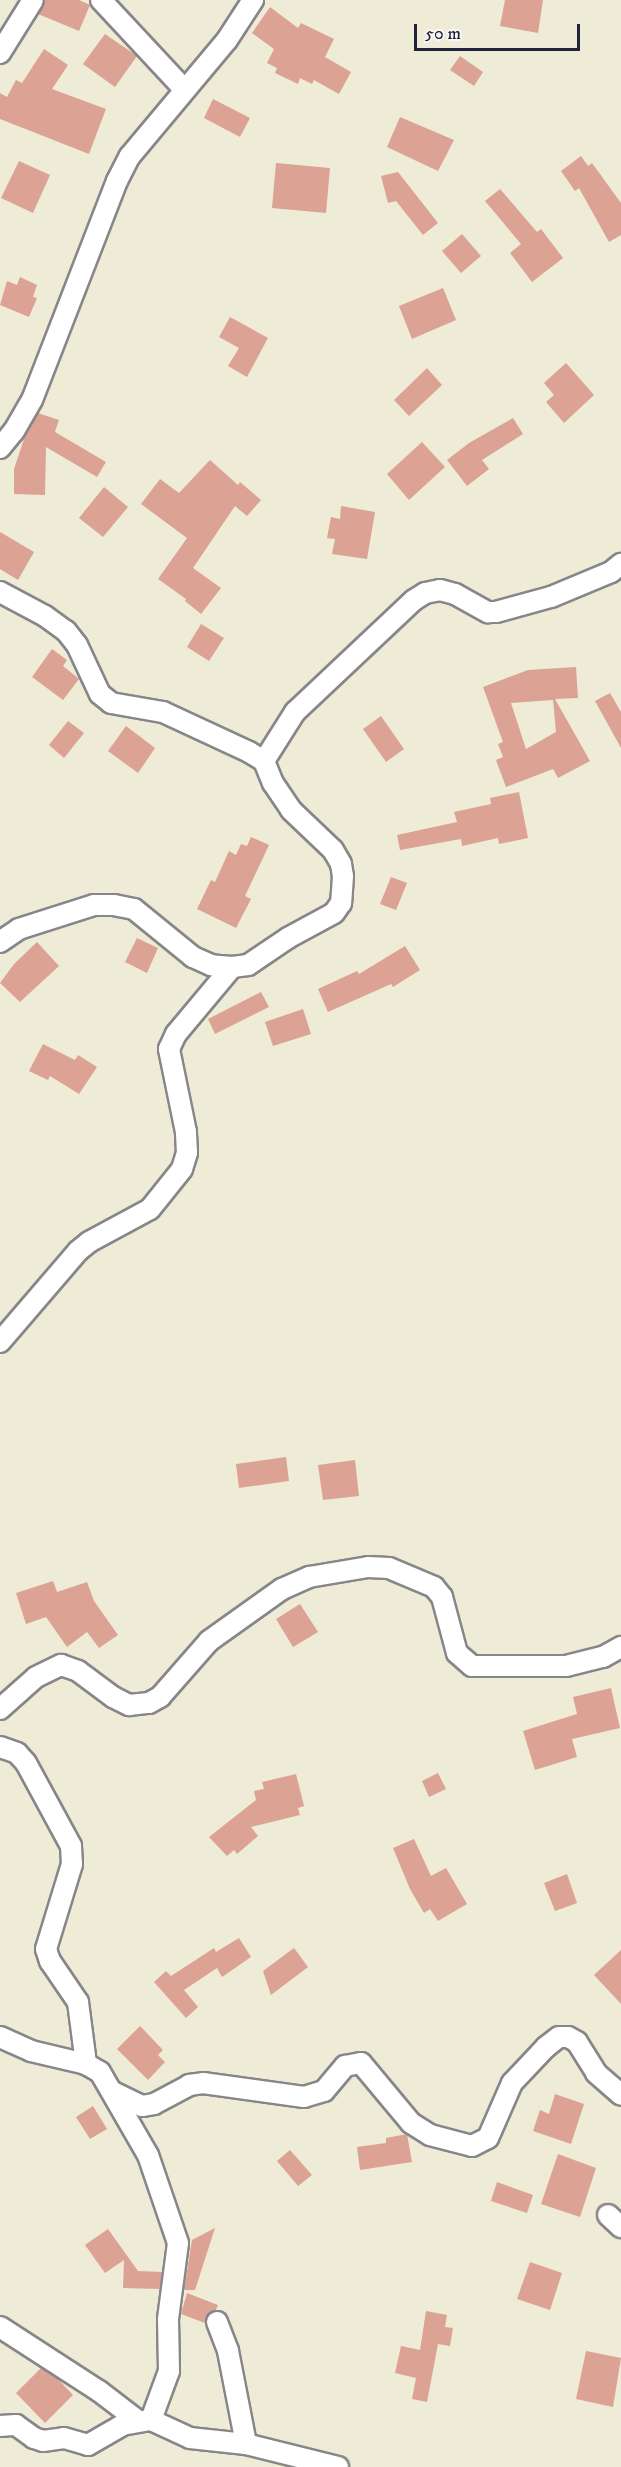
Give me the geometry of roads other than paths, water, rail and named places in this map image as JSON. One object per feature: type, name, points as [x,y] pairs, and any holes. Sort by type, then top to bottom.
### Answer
[{"type":"street","points":[[0,53],[33,0]]},
{"type":"street","points":[[100,0],[184,89]]},
{"type":"street","points":[[0,448],[14,431],[32,400],[117,181],[146,134],[227,40],[253,0]]},
{"type":"street","points":[[264,761],[295,712],[414,600],[425,593],[440,590],[455,594],[488,612],[496,612],[551,597],[611,572],[621,564]]},
{"type":"street","points":[[0,592],[45,616],[66,632],[77,645],[100,694],[111,702],[163,712],[264,761],[283,799],[333,850],[341,864],[341,903],[326,919],[288,938],[248,965],[232,967],[211,965],[193,957],[134,909],[114,905],[94,905],[19,929],[0,942]]},
{"type":"street","points":[[0,1342],[78,1251],[88,1242],[150,1209],[182,1169],[187,1153],[186,1132],[170,1059],[171,1043],[232,967]]},
{"type":"street","points":[[0,1709],[36,1677],[61,1665],[78,1671],[113,1697],[129,1705],[149,1703],[160,1697],[209,1641],[282,1589],[309,1576],[368,1567],[389,1568],[434,1587],[442,1597],[457,1653],[472,1666],[566,1666],[603,1657],[621,1647]]},
{"type":"street","points":[[0,1747],[17,1753],[26,1763],[71,1846],[72,1864],[46,1949],[50,1961],[78,2002],[86,2064]]},
{"type":"street","points":[[0,2037],[32,2051],[86,2064],[100,2072],[148,2155],[177,2235],[168,2319],[169,2371],[144,2420],[117,2427],[88,2445],[64,2438],[43,2441],[34,2438],[16,2424],[0,2426]]},
{"type":"street","points":[[113,2092],[142,2106],[154,2104],[189,2085],[203,2082],[304,2097],[324,2091],[345,2066],[362,2063],[411,2123],[430,2135],[472,2146],[488,2138],[512,2083],[546,2047],[559,2037],[568,2037],[577,2042],[596,2073],[621,2095]]},
{"type":"street","points":[[217,2322],[228,2350],[246,2444]]},
{"type":"street","points":[[0,2327],[144,2420],[190,2438],[246,2444],[303,2463],[338,2467]]}]
